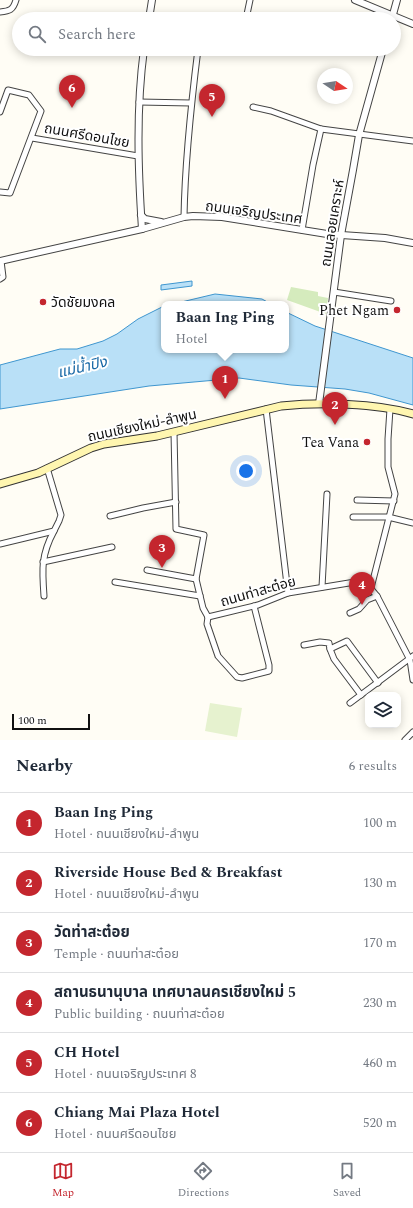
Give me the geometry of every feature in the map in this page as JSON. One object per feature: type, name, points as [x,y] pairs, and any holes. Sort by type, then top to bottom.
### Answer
[{"type":"main road","name":"ถนนเชียงใหม่-ลำพูน","points":[[0,484],[38,473],[90,448],[174,432],[266,408],[319,401],[373,406],[413,414]]},
{"type":"street","points":[[0,12],[9,12],[14,8],[16,0]]},
{"type":"street","points":[[149,12],[152,0]]},
{"type":"street","points":[[247,12],[250,0]]},
{"type":"street","points":[[355,0],[381,12]]},
{"type":"street","points":[[394,12],[398,0]]},
{"type":"street","points":[[401,20],[413,24]]},
{"type":"street","name":"ถนนศรีดอนไชย","points":[[142,229],[138,156],[139,102],[143,56]]},
{"type":"street","points":[[184,216],[185,174],[191,103],[197,56]]},
{"type":"street","name":"ถนนลอยเคราะห์","points":[[319,401],[341,235],[359,135],[381,56]]},
{"type":"street","name":"ถนนศรีดอนไชย","points":[[0,112],[8,90],[29,95],[41,111],[10,193],[0,192]]},
{"type":"street","points":[[139,102],[191,103]]},
{"type":"street","points":[[253,107],[271,111],[321,129],[413,141]]},
{"type":"street","points":[[302,230],[313,165],[321,129]]},
{"type":"street","name":"ถนนศรีดอนไชย","points":[[32,138],[138,156]]},
{"type":"street","points":[[141,215],[145,219],[163,222]]},
{"type":"street","name":"ถนนเจริญประเทศ","points":[[1,261],[142,229],[184,216],[222,217],[302,230],[341,235],[385,238],[413,243]]},
{"type":"street","points":[[0,278],[3,277],[1,261]]},
{"type":"street","points":[[334,292],[391,301]]},
{"type":"street","points":[[266,408],[288,593]]},
{"type":"street","points":[[390,409],[388,467],[395,494],[371,588],[412,658],[413,680]]},
{"type":"street","name":"ถนนท่าสะต๋อย","points":[[174,432],[176,529],[204,535],[196,579],[203,608],[208,617],[254,606],[288,593],[355,582],[364,584],[371,588]]},
{"type":"street","points":[[44,596],[42,562],[47,543],[59,521],[60,515],[47,468]]},
{"type":"street","points":[[322,587],[327,494]]},
{"type":"street","points":[[357,500],[394,501]]},
{"type":"street","points":[[110,516],[176,502]]},
{"type":"street","points":[[353,517],[388,517],[413,523]]},
{"type":"street","points":[[0,544],[54,531]]},
{"type":"street","points":[[42,562],[112,547]]},
{"type":"street","points":[[147,570],[196,579]]},
{"type":"street","points":[[115,582],[200,596]]},
{"type":"street","points":[[350,613],[359,609],[367,600],[377,596]]},
{"type":"street","points":[[208,617],[207,624],[218,656],[237,677],[243,678],[270,670],[254,606]]},
{"type":"street","points":[[330,649],[347,641],[378,683]]},
{"type":"street","points":[[304,645],[320,642],[329,643],[334,659],[361,695]]},
{"type":"street","points":[[350,702],[412,658]]},
{"type":"street","points":[[405,740],[413,732]]},
{"type":"green space","points":[[291,287],[318,292],[318,296],[328,298],[326,314],[287,300]]},
{"type":"green space","points":[[210,703],[242,708],[237,737],[205,731]]},
{"type":"water","points":[[192,281],[192,286],[161,290],[161,285]]},
{"type":"water","points":[[215,294],[262,299],[266,301],[186,301]]},
{"type":"water","name":"แม่น้ำปิง","points":[[161,308],[161,353],[289,353],[289,313],[315,326],[413,358],[413,405],[369,393],[345,389],[291,385],[239,378],[149,386],[0,409],[0,365],[60,349],[77,349],[103,341],[117,334],[138,319]]},
{"type":"place","name":"Chiang Mai Plaza Hotel","points":[[72,108]]},
{"type":"place","name":"CH Hotel","points":[[212,117]]},
{"type":"place","name":"วัดชัยมงคล","points":[[43,302]]},
{"type":"place","name":"Phet Ngam","points":[[397,310]]},
{"type":"place","name":"Baan Ing Ping","points":[[225,399]]},
{"type":"place","name":"Riverside House Bed & Breakfast","points":[[335,425]]},
{"type":"place","name":"Tea Vana","points":[[367,442]]},
{"type":"place","name":"วัดท่าสะต๋อย","points":[[162,568]]},
{"type":"place","name":"สถานธนานุบาล เทศบาลนครเชียงใหม่ 5","points":[[362,605]]}]
